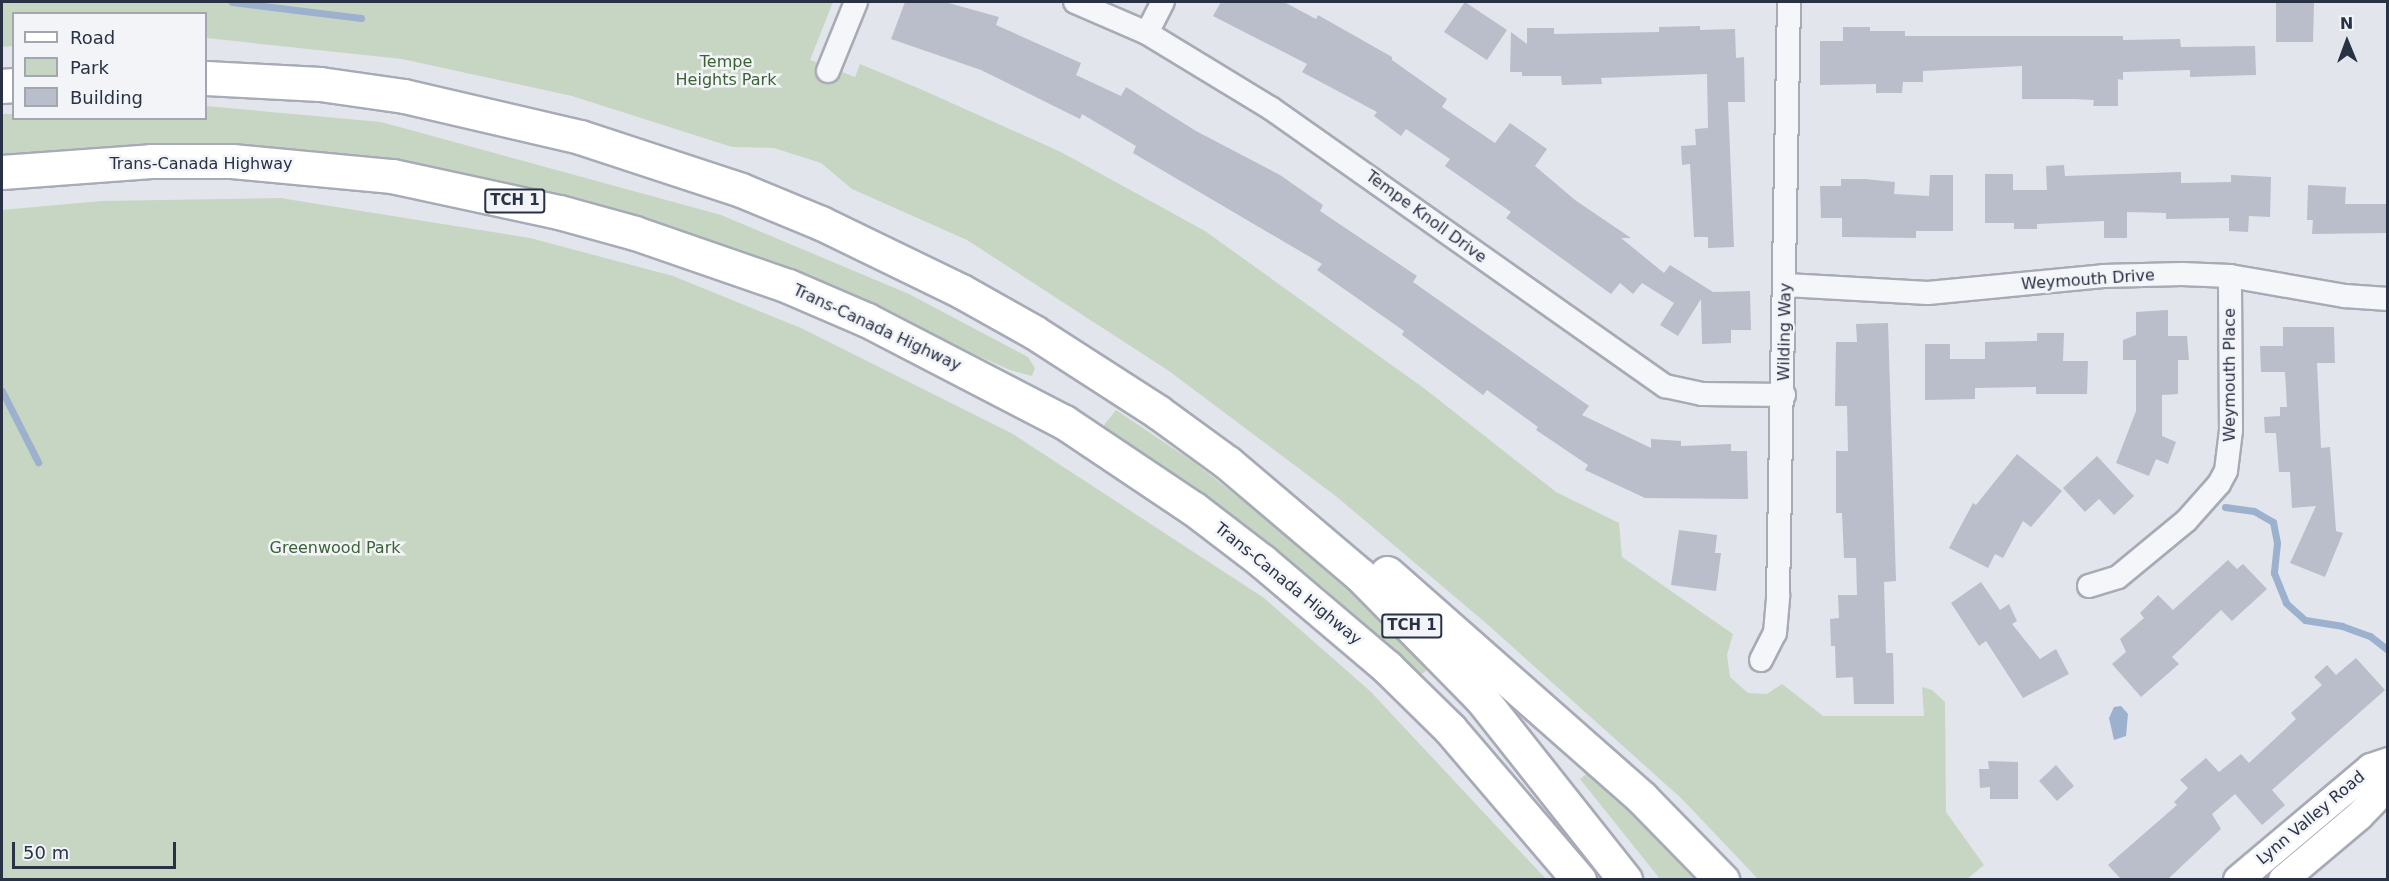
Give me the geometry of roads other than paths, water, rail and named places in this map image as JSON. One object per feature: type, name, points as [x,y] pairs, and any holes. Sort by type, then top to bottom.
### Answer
[{"type":"highway","name":"TCH 1","points":[[207,78],[320,84],[481,112],[580,137],[741,190],[821,223],[961,291],[1043,338],[1158,412],[1295,517],[1421,635],[1538,765],[1625,879]]},
{"type":"highway","name":"Trans-Canada Highway","points":[[2,172],[151,160],[232,161],[392,176],[538,207],[635,233],[788,286],[867,320],[1064,422],[1185,502],[1262,561],[1387,667],[1449,729],[1579,879]]},
{"type":"highway","points":[[1158,412],[1375,562],[1642,798],[1722,879]]},
{"type":"main road","name":"Lynn Valley Road","points":[[2238,879],[2371,768],[2388,762]]},
{"type":"main road","name":"Lynn Valley Road","points":[[2283,879],[2359,816],[2388,786]]},
{"type":"street","points":[[828,70],[856,2]]},
{"type":"street","name":"Tempe Knoll Drive","points":[[1075,2],[1146,33],[1317,139],[1656,381],[1683,392],[1784,395]]},
{"type":"street","points":[[1146,33],[1163,2]]},
{"type":"street","name":"Wilding Way","points":[[1761,660],[1775,633],[1784,395],[1789,2]]},
{"type":"street","name":"Weymouth Drive","points":[[1786,285],[1928,293],[2103,276],[2230,276],[2345,296],[2388,299]]},
{"type":"street","name":"Weymouth Place","points":[[2089,586],[2118,578],[2186,521],[2219,484],[2226,471],[2231,430],[2230,276]]},
{"type":"water","points":[[2121,706],[2128,714],[2126,736],[2114,740],[2109,718],[2114,707]]},
{"type":"waterway","points":[[232,2],[361,18]]},
{"type":"waterway","points":[[2,391],[38,462]]},
{"type":"waterway","points":[[2225,507],[2254,511],[2273,522],[2277,543],[2274,573],[2286,603],[2305,620],[2342,626],[2370,636],[2388,650]]},
{"type":"park label","name":"Tempe Heights Park","points":[[726,71]]},
{"type":"park label","name":"Greenwood Park","points":[[335,548]]}]
